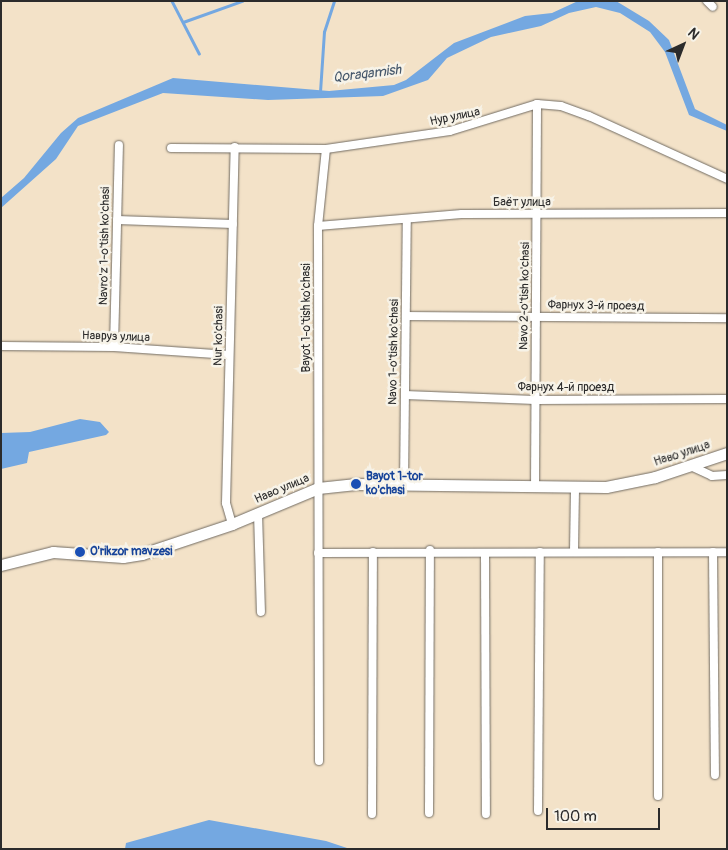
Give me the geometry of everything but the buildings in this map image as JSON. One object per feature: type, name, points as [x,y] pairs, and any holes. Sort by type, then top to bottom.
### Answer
[{"type":"street","name":"Нур улица","points":[[171,148],[326,149],[450,131],[537,104],[561,106],[589,116],[727,179]]},
{"type":"street","name":"Navo 2-o'tish ko'chasi","points":[[535,488],[538,214],[537,104]]},
{"type":"street","name":"Navro'z 1-o'tish ko'chasi","points":[[114,348],[119,145]]},
{"type":"street","name":"Nur ko'chasi","points":[[232,524],[226,503],[234,147]]},
{"type":"street","name":"Bayot 1-o'tish ko'chasi","points":[[319,761],[318,226],[326,149]]},
{"type":"street","name":"Баёт улица","points":[[318,226],[462,214],[727,213]]},
{"type":"street","points":[[117,220],[233,224]]},
{"type":"street","name":"Navo 1-o'tish ko'chasi","points":[[404,485],[407,220]]},
{"type":"street","name":"Фарнух 3-й проезд","points":[[406,316],[727,318]]},
{"type":"street","name":"Навруз улица","points":[[1,346],[114,348],[229,355]]},
{"type":"street","name":"Фарнух 4-й проезд","points":[[405,395],[535,400],[727,399]]},
{"type":"street","name":"Наво улица","points":[[1,565],[53,552],[123,557],[142,554],[232,524],[318,488],[404,485],[535,488],[606,487],[693,467],[727,453]]},
{"type":"street","points":[[693,467],[712,476],[727,475]]},
{"type":"street","points":[[574,552],[575,488]]},
{"type":"street","points":[[258,513],[261,612]]},
{"type":"street","points":[[318,552],[430,550],[485,552],[727,552]]},
{"type":"street","points":[[430,550],[430,814]]},
{"type":"street","points":[[372,814],[373,552]]},
{"type":"street","points":[[485,552],[486,814]]},
{"type":"street","points":[[538,812],[540,552]]},
{"type":"street","points":[[658,552],[658,796]]},
{"type":"street","points":[[713,552],[715,775]]},
{"type":"water","points":[[578,1],[616,1],[649,21],[669,40],[695,109],[727,125],[727,131],[689,115],[665,52],[650,32],[620,13],[596,7],[569,13],[541,26],[491,37],[447,58],[428,80],[383,96],[268,100],[163,93],[78,126],[56,159],[1,208],[1,198],[24,178],[61,133],[78,118],[173,78],[329,91],[394,85],[406,80],[454,43],[525,16],[552,13]]},
{"type":"water","points":[[80,419],[100,422],[109,432],[106,435],[29,452],[27,463],[1,469],[1,433],[30,432]]},
{"type":"water","points":[[209,820],[326,841],[350,849],[125,849],[126,843]]},
{"type":"waterway","points":[[172,1],[199,53]]},
{"type":"waterway","points":[[183,22],[242,1]]},
{"type":"waterway","points":[[320,92],[324,32],[334,1]]},
{"type":"place","name":"Bayot 1-tor ko'chasi","points":[[356,484]]},
{"type":"place","name":"O'rikzor mavzesi","points":[[80,552]]},
{"type":"water label","name":"Qoraqamish","points":[[367,74]]}]
